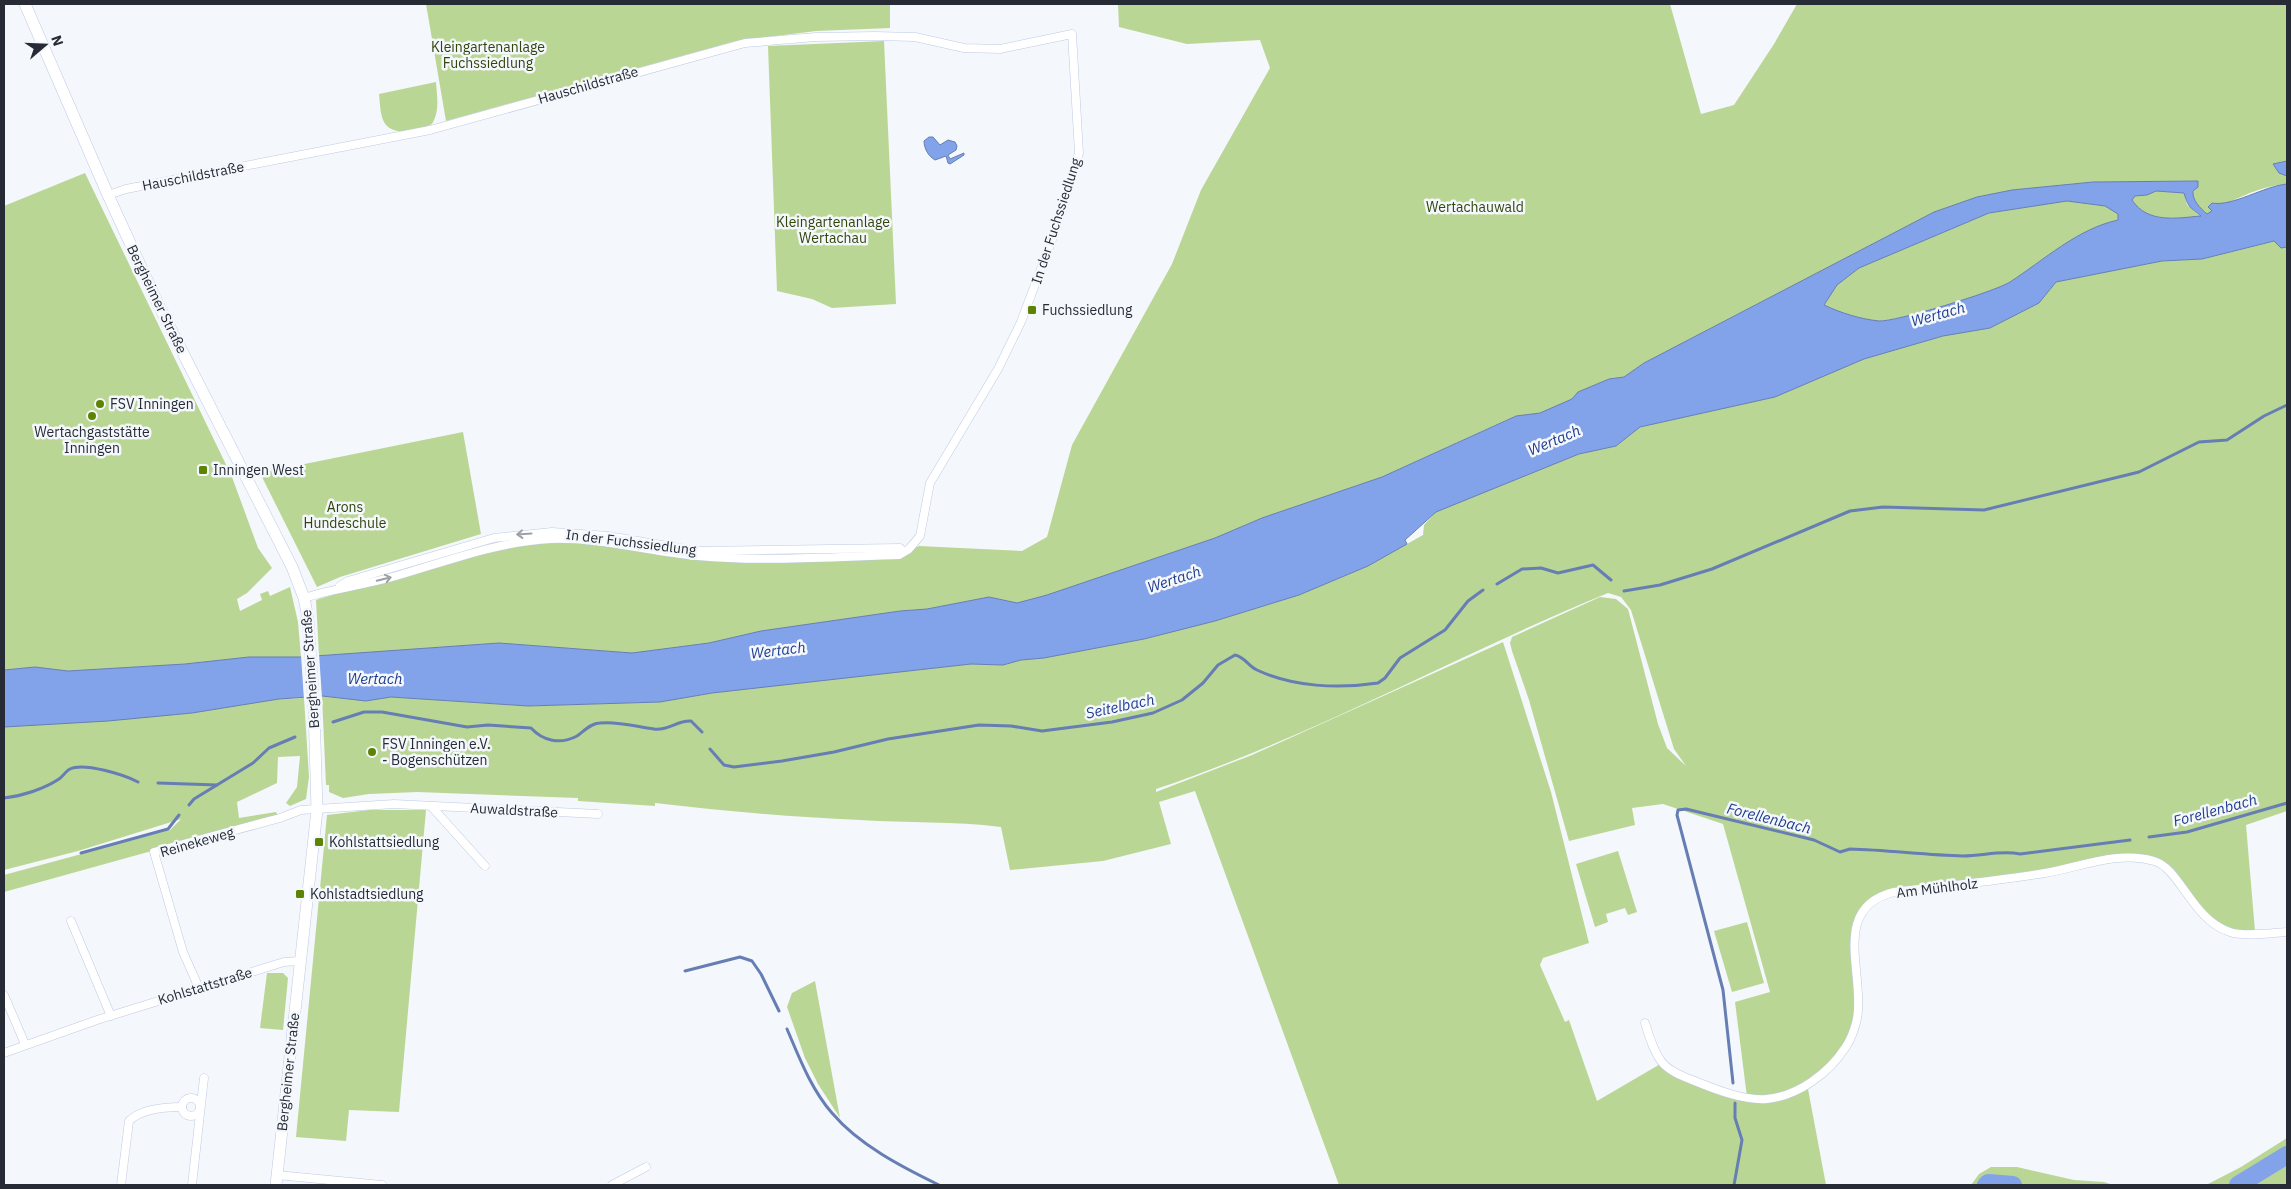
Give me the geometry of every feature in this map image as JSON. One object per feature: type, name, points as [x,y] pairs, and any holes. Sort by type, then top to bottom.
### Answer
[{"type":"street","name":"Bergheimer Straße","points":[[25,4],[108,196],[209,406],[292,567],[304,598],[310,640],[317,810],[277,1180]]},
{"type":"street","name":"Hauschildstraße","points":[[108,196],[126,189],[430,130],[745,43],[816,37],[874,36],[915,38],[964,48],[1000,48],[1072,34]]},
{"type":"street","name":"In der Fuchssiedlung","points":[[304,598],[336,588],[358,586],[396,576],[462,554],[497,545],[553,539],[608,543],[696,556],[747,559],[899,555],[903,551],[909,550],[920,536],[930,483],[998,369],[1021,322],[1057,226],[1079,153],[1072,34]]},
{"type":"street","name":"Auwaldstraße","points":[[317,810],[394,804],[598,814]]},
{"type":"street","points":[[431,806],[485,866]]},
{"type":"street","name":"Reinekeweg","points":[[199,988],[183,952],[154,852],[280,818],[302,810],[317,810]]},
{"type":"street","name":"Am Mühlholz","points":[[1645,1023],[1654,1049],[1662,1063],[1679,1074],[1706,1086],[1747,1097],[1767,1099],[1785,1095],[1820,1076],[1846,1048],[1858,1011],[1854,934],[1863,911],[1872,902],[1882,895],[1894,892],[2048,872],[2107,859],[2135,858],[2156,861],[2176,880],[2200,913],[2231,933],[2287,932]]},
{"type":"street","points":[[71,921],[111,1016]]},
{"type":"street","name":"Kohlstattstraße","points":[[4,1053],[25,1044],[199,988],[284,962],[300,961]]},
{"type":"street","points":[[4,995],[25,1044]]},
{"type":"street","points":[[192,1185],[204,1078]]},
{"type":"street","points":[[192,1098],[197,1100],[200,1108],[198,1113],[190,1116],[185,1113],[182,1107],[184,1102],[192,1098]]},
{"type":"street","points":[[121,1185],[129,1121],[134,1117],[161,1109],[182,1107]]},
{"type":"street","points":[[612,1185],[646,1167]]},
{"type":"street","points":[[277,1180],[382,1185]]},
{"type":"green space","name":"Kleingartenanlage Fuchssiedlung","points":[[426,4],[890,4],[890,28],[816,31],[736,41],[446,121]]},
{"type":"green space","name":"Wertachauwald","points":[[1118,4],[1670,4],[1701,114],[1734,105],[1774,44],[1797,4],[2287,4],[2287,161],[2273,164],[2279,173],[2287,176],[2287,184],[2256,191],[2207,214],[2199,207],[2192,195],[2198,181],[2093,182],[2012,190],[1977,197],[1934,212],[1644,363],[1624,377],[1608,379],[1579,392],[1573,399],[1540,413],[1515,416],[1382,477],[1262,518],[1215,538],[1047,595],[1017,603],[989,597],[927,609],[900,611],[761,631],[709,643],[632,653],[499,643],[319,656],[316,600],[462,555],[553,540],[747,560],[909,551],[919,546],[1022,551],[1047,537],[1072,445],[1172,264],[1201,190],[1270,68],[1260,40],[1187,44],[1119,27]]},
{"type":"green space","name":"Kleingartenanlage Wertachau","points":[[884,41],[896,304],[832,308],[812,299],[777,291],[768,46]]},
{"type":"green space","points":[[436,82],[437,109],[432,124],[406,131],[393,130],[388,127],[382,116],[379,94]]},
{"type":"green space","name":"FSV Inningen","points":[[85,173],[232,477],[258,548],[272,568],[247,593],[237,599],[240,611],[262,600],[260,594],[268,591],[270,596],[290,587],[298,622],[301,657],[249,657],[185,664],[68,671],[35,667],[4,670],[4,206]]},
{"type":"green space","points":[[2156,191],[2184,193],[2187,205],[2202,217],[2164,218],[2155,216],[2139,208],[2132,200],[2134,196],[2147,195]]},
{"type":"green space","points":[[2067,201],[2105,206],[2118,214],[2118,220],[2089,230],[2061,246],[2000,287],[1944,306],[1904,317],[1878,321],[1850,315],[1824,305],[1837,285],[1859,268],[1989,213]]},
{"type":"green space","points":[[2274,241],[2281,248],[2287,247],[2287,811],[2246,825],[2255,931],[2232,930],[2215,922],[2168,869],[2135,855],[2101,857],[2048,870],[1894,889],[1877,896],[1863,909],[1856,921],[1853,933],[1852,958],[1856,1010],[1850,1033],[1845,1043],[1830,1061],[1804,1083],[1808,1089],[1826,1185],[1339,1185],[1195,791],[1159,802],[1171,844],[1103,861],[1010,870],[1001,827],[808,817],[655,803],[655,806],[578,801],[578,798],[417,792],[369,794],[343,798],[329,792],[329,785],[326,785],[322,696],[366,701],[391,697],[528,706],[660,702],[712,693],[971,664],[1003,665],[1021,660],[1044,658],[1144,639],[1215,621],[1299,595],[1368,566],[1423,535],[1424,525],[1436,512],[1579,454],[1616,446],[1640,427],[1775,397],[1864,359],[1943,336],[1990,328],[2039,303],[2056,282],[2162,261],[2202,259]],"holes":[[[1608,593],[1621,597],[1631,610],[1674,749],[1686,766],[1667,748],[1658,724],[1628,609],[1616,599],[1600,597],[1512,637],[1510,643],[1512,651],[1529,700],[1569,841],[1635,825],[1632,808],[1663,804],[1723,824],[1770,992],[1735,1002],[1747,1097],[1679,1074],[1662,1063],[1597,1101],[1569,1020],[1565,1022],[1540,965],[1543,958],[1589,943],[1551,792],[1503,642],[1252,755],[1156,792],[1156,789],[1271,745],[1495,642]]]},
{"type":"green space","name":"Arons Hundeschule","points":[[463,432],[481,534],[340,577],[317,587],[260,473]]},
{"type":"green space","points":[[304,698],[309,777],[306,799],[290,806],[286,803],[297,787],[300,756],[278,757],[277,783],[237,802],[239,818],[276,812],[278,816],[4,892],[4,875],[170,830],[181,819],[78,851],[4,870],[4,727],[192,713],[279,699]]},
{"type":"green space","points":[[369,810],[426,810],[399,1112],[349,1110],[346,1141],[296,1137],[327,815]]},
{"type":"green space","points":[[1618,851],[1637,912],[1628,915],[1625,908],[1606,914],[1608,922],[1595,927],[1576,864]]},
{"type":"green space","points":[[1747,922],[1764,983],[1732,992],[1714,931]]},
{"type":"green space","points":[[267,973],[283,973],[288,978],[283,1030],[260,1028]]},
{"type":"green space","points":[[815,981],[840,1118],[818,1084],[805,1058],[787,1007],[792,993]]},
{"type":"green space","points":[[2287,1138],[2287,1185],[2206,1185],[2241,1167]]},
{"type":"green space","points":[[1991,1167],[2017,1167],[2074,1180],[2104,1182],[2113,1185],[1971,1185],[1979,1174]]},
{"type":"water","points":[[929,137],[933,137],[940,145],[948,140],[955,142],[956,150],[948,155],[950,159],[964,153],[964,155],[950,164],[946,156],[935,160],[928,154],[925,146],[924,141]]},
{"type":"water","points":[[2287,161],[2287,176],[2279,173],[2273,164]]},
{"type":"water","name":"Wertach","points":[[2198,181],[2198,187],[2193,191],[2194,198],[2207,214],[2212,211],[2208,207],[2212,203],[2229,202],[2268,188],[2287,184],[2287,247],[2281,248],[2274,241],[2202,259],[2162,261],[2056,282],[2039,303],[1990,328],[1943,336],[1864,359],[1775,397],[1640,427],[1616,446],[1579,454],[1436,512],[1405,540],[1407,544],[1368,566],[1299,595],[1215,621],[1144,639],[1044,658],[1021,660],[1003,665],[971,664],[712,693],[660,702],[528,706],[391,697],[366,701],[322,696],[279,699],[192,713],[108,721],[4,727],[4,670],[35,667],[68,671],[185,664],[249,657],[301,657],[499,643],[632,653],[709,643],[761,631],[900,611],[927,609],[989,597],[1017,603],[1047,595],[1215,538],[1262,518],[1382,477],[1516,416],[1540,413],[1572,399],[1578,392],[1609,379],[1624,377],[1644,363],[1934,212],[1977,197],[2012,190],[2093,182]],"holes":[[[2156,191],[2184,193],[2189,205],[2201,216],[2173,218],[2155,216],[2146,213],[2132,200],[2135,196],[2147,195]],[[2067,201],[2105,206],[2118,214],[2118,220],[2089,230],[2061,246],[2000,287],[1945,306],[1904,317],[1879,321],[1837,311],[1824,305],[1837,285],[1859,268],[1989,213]]]},
{"type":"pier","points":[[319,653],[322,698],[304,700],[301,655]]},
{"type":"waterway","points":[[1624,591],[1660,585],[1712,569],[1850,511],[1883,507],[1984,510],[2139,472],[2199,442],[2227,440],[2264,416],[2287,405]]},
{"type":"waterway","points":[[1497,584],[1522,569],[1541,568],[1558,573],[1593,565],[1611,580]]},
{"type":"waterway","name":"Seitelbach","points":[[710,749],[724,765],[734,767],[782,761],[834,752],[888,739],[979,725],[1011,726],[1042,731],[1112,722],[1153,713],[1182,700],[1203,683],[1218,665],[1235,655],[1257,670],[1285,680],[1332,686],[1378,683],[1385,678],[1400,658],[1445,630],[1468,601],[1483,590]]},
{"type":"waterway","points":[[333,722],[364,712],[382,712],[467,727],[488,725],[531,728],[546,739],[558,741],[571,739],[597,723],[621,723],[659,729],[691,721],[702,732]]},
{"type":"waterway","points":[[189,805],[194,799],[253,763],[269,748],[295,737]]},
{"type":"waterway","name":"Seitelbach","points":[[4,798],[40,789],[53,783],[67,771],[76,767],[104,770],[138,782]]},
{"type":"waterway","name":"Seitelbach","points":[[158,783],[217,785]]},
{"type":"waterway","name":"Forellenbach","points":[[2149,837],[2187,832],[2287,803]]},
{"type":"waterway","name":"Forellenbach","points":[[1733,1083],[1723,990],[1677,815],[1678,810],[1686,809],[1814,840],[1840,852],[1850,849],[1963,856],[2020,854],[2130,840]]},
{"type":"waterway","points":[[81,853],[168,829],[179,815]]},
{"type":"waterway","name":"Forellenbach","points":[[685,971],[740,957],[752,961],[761,974],[779,1011]]},
{"type":"waterway","name":"Forellenbach","points":[[787,1029],[801,1062],[818,1094],[843,1125],[882,1154],[910,1171],[939,1185]]},
{"type":"waterway","points":[[1734,1185],[1742,1140],[1735,1118],[1735,1103]]},
{"type":"waterway","points":[[2238,1185],[2287,1155]]},
{"type":"waterway","points":[[1986,1185],[1988,1183],[2013,1185]]},
{"type":"place","name":"Fuchssiedlung","points":[[1032,310]]},
{"type":"place","name":"FSV Inningen","points":[[100,404]]},
{"type":"place","name":"Wertachgaststätte Inningen","points":[[92,416]]},
{"type":"place","name":"Inningen West","points":[[203,470]]},
{"type":"place","name":"FSV Inningen e.V. - Bogenschützen","points":[[372,752]]},
{"type":"place","name":"Kohlstattsiedlung","points":[[319,842]]},
{"type":"place","name":"Kohlstadtsiedlung","points":[[300,894]]}]
